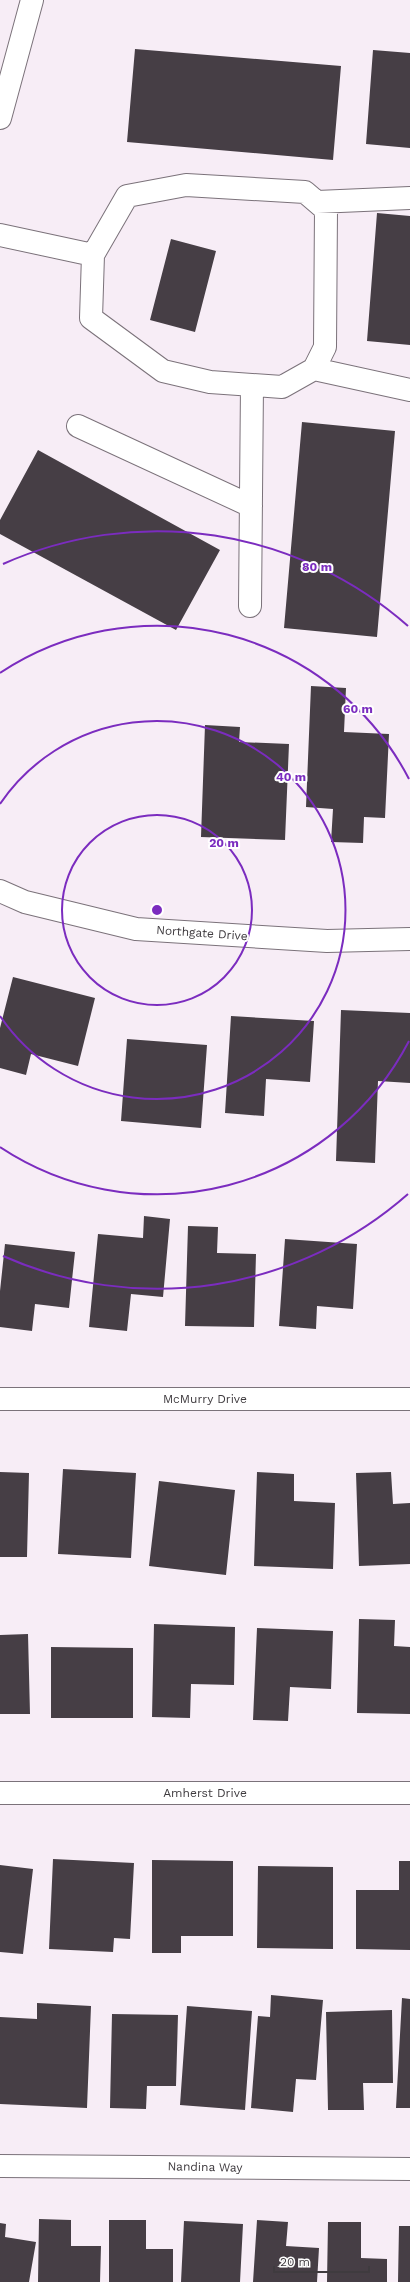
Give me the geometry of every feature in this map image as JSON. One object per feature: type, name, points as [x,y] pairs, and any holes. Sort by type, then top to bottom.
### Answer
[{"type":"street","points":[[0,118],[32,0]]},
{"type":"street","points":[[186,185],[305,192],[326,210],[325,346],[314,369],[282,387],[210,382],[163,371],[90,318],[93,256],[127,196],[186,185]]},
{"type":"street","points":[[317,202],[410,198]]},
{"type":"street","points":[[0,235],[93,256]]},
{"type":"street","points":[[314,369],[410,390]]},
{"type":"street","points":[[250,606],[252,385]]},
{"type":"street","points":[[78,426],[251,506]]},
{"type":"street","name":"Northgate Drive","points":[[0,890],[25,902],[136,929],[327,941],[410,939]]},
{"type":"street","name":"McMurry Drive","points":[[0,1399],[410,1399]]},
{"type":"street","name":"Amherst Drive","points":[[0,1793],[410,1793]]},
{"type":"street","name":"Nandina Way","points":[[0,2166],[410,2169]]},
{"type":"building","points":[[135,49],[341,66],[333,160],[127,142]]},
{"type":"building","points":[[373,50],[410,53],[410,148],[366,144]]},
{"type":"building","points":[[377,213],[410,216],[410,345],[367,341]]},
{"type":"building","points":[[171,239],[216,251],[195,332],[150,320]]},
{"type":"building","points":[[302,422],[395,431],[377,637],[284,628]]},
{"type":"building","points":[[38,450],[220,550],[176,630],[0,534],[0,520]]},
{"type":"building","points":[[311,686],[346,688],[344,732],[389,734],[385,818],[364,817],[363,843],[331,842],[333,809],[306,807]]},
{"type":"building","points":[[205,725],[240,727],[239,742],[289,744],[285,840],[201,837]]},
{"type":"building","points":[[13,977],[95,998],[78,1066],[31,1054],[26,1075],[0,1068],[0,1028]]},
{"type":"building","points":[[341,1010],[410,1013],[410,1083],[378,1081],[375,1163],[336,1161]]},
{"type":"building","points":[[231,1016],[314,1021],[310,1082],[266,1079],[264,1116],[225,1113]]},
{"type":"building","points":[[127,1039],[207,1045],[201,1128],[121,1121]]},
{"type":"building","points":[[144,1216],[170,1219],[163,1297],[131,1294],[127,1331],[89,1327],[98,1234],[143,1238]]},
{"type":"building","points":[[188,1226],[218,1227],[217,1253],[256,1254],[254,1327],[185,1326]]},
{"type":"building","points":[[285,1239],[357,1244],[353,1309],[317,1306],[316,1329],[279,1326]]},
{"type":"building","points":[[5,1244],[75,1252],[69,1308],[35,1304],[32,1331],[0,1327],[0,1291]]},
{"type":"building","points":[[63,1469],[136,1473],[131,1558],[58,1554]]},
{"type":"building","points":[[0,1472],[29,1473],[27,1557],[0,1557]]},
{"type":"building","points":[[257,1472],[294,1474],[294,1501],[335,1503],[333,1569],[254,1566]]},
{"type":"building","points":[[391,1472],[393,1504],[410,1503],[410,1564],[359,1566],[356,1473]]},
{"type":"building","points":[[159,1481],[235,1490],[226,1575],[149,1566]]},
{"type":"building","points":[[359,1619],[395,1620],[394,1646],[410,1647],[410,1714],[357,1713]]},
{"type":"building","points":[[154,1624],[235,1627],[234,1685],[191,1684],[190,1718],[152,1717]]},
{"type":"building","points":[[257,1628],[333,1631],[331,1689],[290,1687],[288,1721],[253,1720]]},
{"type":"building","points":[[28,1634],[30,1714],[0,1714],[0,1635]]},
{"type":"building","points":[[51,1647],[133,1648],[133,1718],[51,1718]]},
{"type":"building","points":[[53,1859],[134,1863],[130,1939],[114,1938],[113,1952],[49,1949]]},
{"type":"building","points":[[152,1860],[233,1861],[233,1936],[181,1936],[181,1953],[152,1953]]},
{"type":"building","points":[[399,1861],[410,1861],[410,1950],[356,1949],[356,1890],[399,1890]]},
{"type":"building","points":[[0,1865],[33,1869],[23,1954],[0,1952]]},
{"type":"building","points":[[258,1866],[333,1867],[333,1949],[257,1948]]},
{"type":"building","points":[[271,1995],[323,2000],[316,2080],[296,2079],[293,2112],[251,2108],[258,2016],[270,2017]]},
{"type":"building","points":[[402,1998],[410,1999],[410,2108],[396,2108]]},
{"type":"building","points":[[37,2003],[91,2006],[87,2108],[0,2104],[0,2017],[37,2019]]},
{"type":"building","points":[[187,2006],[252,2011],[245,2110],[180,2105]]},
{"type":"building","points":[[392,2010],[393,2083],[363,2083],[364,2110],[328,2110],[326,2012]]},
{"type":"building","points":[[112,2014],[178,2015],[176,2086],[147,2086],[146,2109],[110,2108]]},
{"type":"building","points":[[39,2219],[71,2220],[71,2246],[101,2246],[100,2282],[38,2282]]},
{"type":"building","points":[[109,2220],[146,2220],[146,2249],[173,2249],[173,2282],[109,2282]]},
{"type":"building","points":[[257,2220],[288,2222],[286,2246],[319,2248],[317,2282],[253,2282]]},
{"type":"building","points":[[184,2221],[243,2224],[240,2282],[181,2282]]},
{"type":"building","points":[[328,2222],[361,2222],[361,2258],[387,2259],[387,2282],[327,2282]]},
{"type":"building","points":[[0,2223],[6,2224],[5,2237],[36,2242],[29,2282],[0,2282]]},
{"type":"building","points":[[399,2226],[410,2226],[410,2282],[398,2282]]}]
